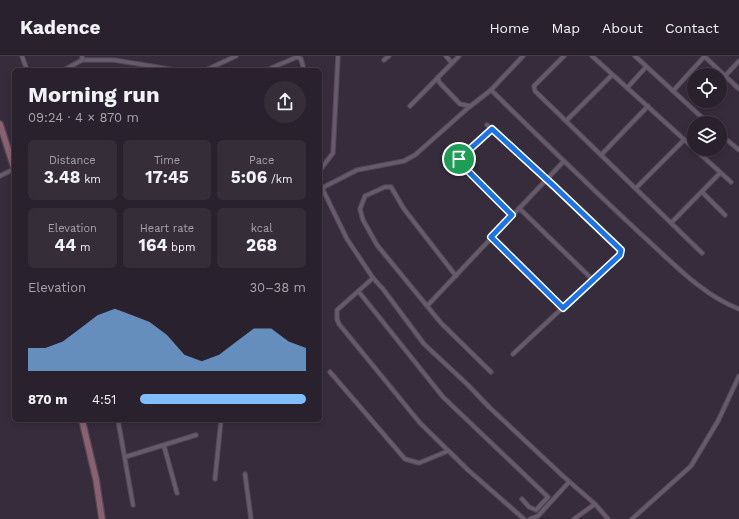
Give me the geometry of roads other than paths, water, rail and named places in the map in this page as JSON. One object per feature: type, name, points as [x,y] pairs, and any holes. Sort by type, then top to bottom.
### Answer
[{"type":"main road","points":[[0,124],[12,162]]},
{"type":"main road","points":[[82,422],[96,478],[102,519]]},
{"type":"street","points":[[22,56],[26,68]]},
{"type":"street","points":[[210,68],[236,56]]},
{"type":"street","points":[[322,167],[334,152],[338,56]]},
{"type":"street","points":[[384,60],[389,56]]},
{"type":"street","points":[[446,56],[452,63]]},
{"type":"street","points":[[410,106],[459,56]]},
{"type":"street","points":[[322,187],[356,170],[406,160],[421,151],[470,106],[491,90],[523,56]]},
{"type":"street","points":[[564,56],[533,88],[535,91],[672,222],[702,253]]},
{"type":"street","points":[[592,56],[687,143]]},
{"type":"street","points":[[635,56],[700,116]]},
{"type":"street","points":[[673,91],[704,56],[717,68]]},
{"type":"street","points":[[272,68],[297,57],[301,59],[303,68]]},
{"type":"street","points":[[67,68],[82,58],[114,60],[163,68]]},
{"type":"street","points":[[727,74],[739,61]]},
{"type":"street","points":[[627,88],[646,67]]},
{"type":"street","points":[[566,121],[612,75]]},
{"type":"street","points":[[438,77],[439,82],[460,104],[470,106]]},
{"type":"street","points":[[727,78],[739,88]]},
{"type":"street","points":[[491,90],[564,162],[662,254],[708,293],[726,304],[739,309]]},
{"type":"street","points":[[601,155],[648,106]]},
{"type":"street","points":[[487,125],[621,250],[620,255],[513,354]]},
{"type":"street","points":[[492,129],[459,161],[512,215]]},
{"type":"street","points":[[636,188],[684,140]]},
{"type":"street","points":[[727,141],[739,150]]},
{"type":"street","points":[[702,156],[731,182]]},
{"type":"street","points":[[428,306],[491,237],[564,162]]},
{"type":"street","points":[[0,176],[12,169]]},
{"type":"street","points":[[672,222],[720,172]]},
{"type":"street","points":[[456,276],[404,209],[391,188],[385,187],[365,196],[360,209],[363,220],[377,245],[444,326],[491,372]]},
{"type":"street","points":[[322,190],[344,234],[372,278],[383,289],[424,344],[569,482],[595,504],[608,519]]},
{"type":"street","points":[[702,192],[725,215]]},
{"type":"street","points":[[519,208],[593,280]]},
{"type":"street","points":[[491,237],[563,308]]},
{"type":"street","points":[[372,278],[359,292],[338,310],[336,319],[339,324],[414,418],[448,451],[524,519]]},
{"type":"street","points":[[359,292],[443,397],[548,497],[536,510],[529,507],[522,499]]},
{"type":"street","points":[[330,372],[405,459],[419,463],[448,451]]},
{"type":"street","points":[[632,519],[691,466],[718,421],[739,376]]},
{"type":"street","points":[[118,422],[134,504]]},
{"type":"street","points":[[215,479],[221,422]]},
{"type":"street","points":[[125,457],[196,435]]},
{"type":"street","points":[[164,446],[177,493]]},
{"type":"street","points":[[245,474],[251,519]]},
{"type":"street","points":[[530,519],[540,518],[569,482]]},
{"type":"street","points":[[574,519],[595,504]]}]
